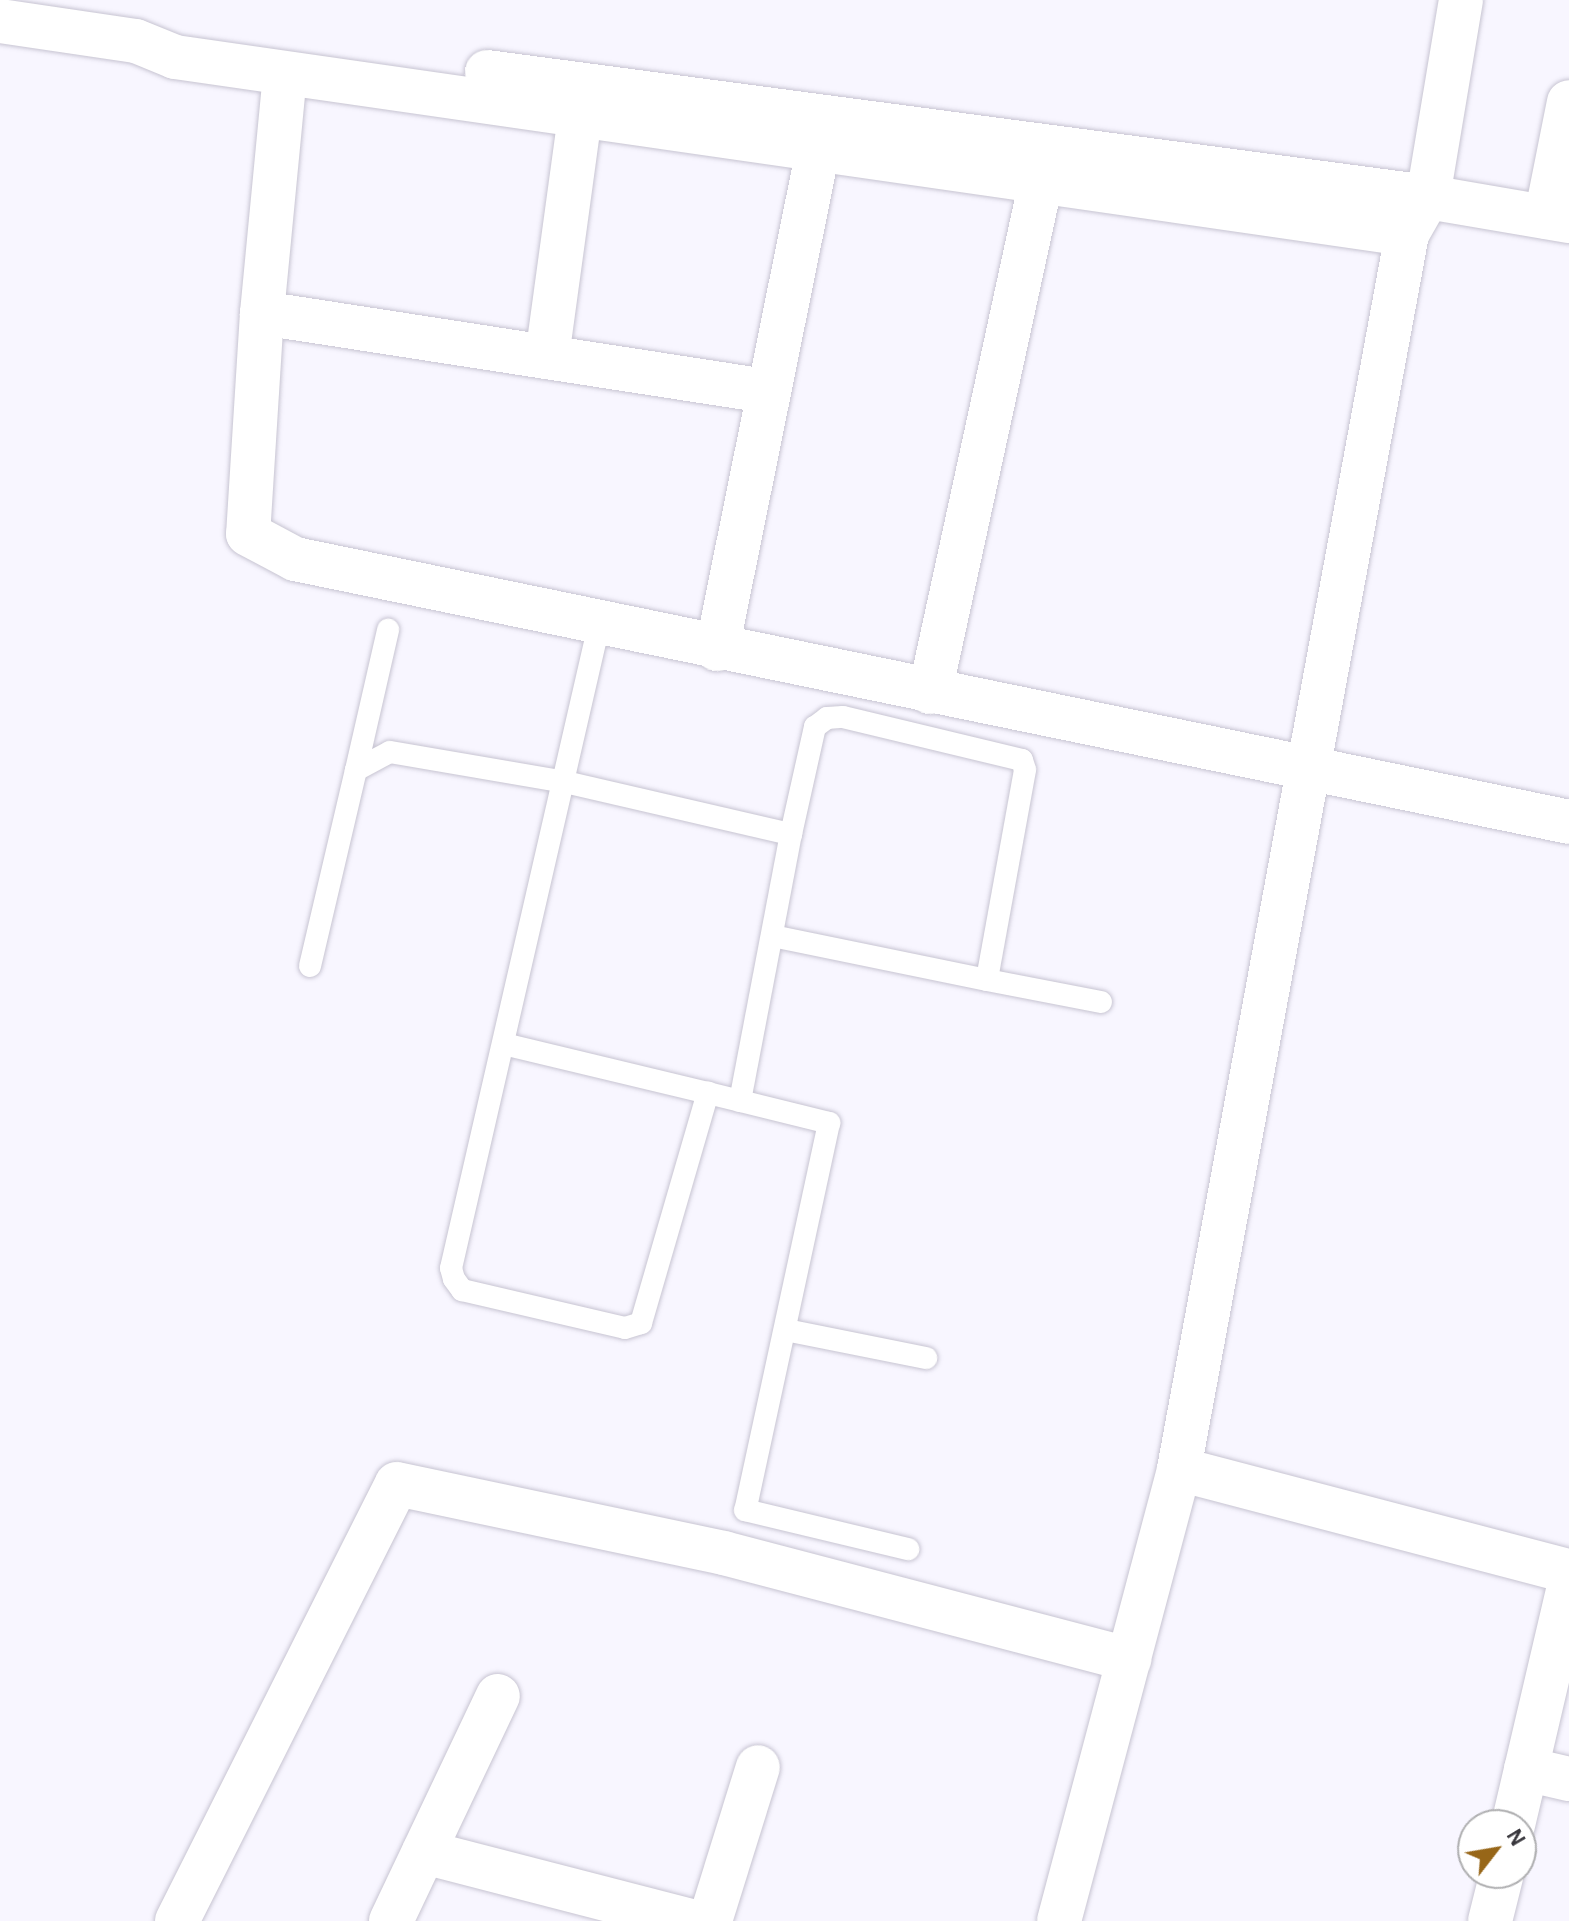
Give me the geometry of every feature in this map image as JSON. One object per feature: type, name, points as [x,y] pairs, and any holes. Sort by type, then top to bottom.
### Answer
[{"type":"street","points":[[1059,1921],[1179,1469],[1407,234],[1428,197],[1461,0]]},
{"type":"street","points":[[0,21],[136,41],[175,57],[285,74],[1407,234]]},
{"type":"street","points":[[136,41],[187,32],[1428,197],[1557,219],[1569,102]]},
{"type":"street","points":[[285,74],[262,313],[248,534],[295,559],[599,625],[1569,822]]},
{"type":"street","points":[[547,357],[580,116]]},
{"type":"street","points":[[717,649],[766,391],[818,150]]},
{"type":"street","points":[[930,692],[1041,181]]},
{"type":"street","points":[[262,313],[766,391]]},
{"type":"street","points":[[1179,1469],[1569,1571]]},
{"type":"street","points":[[177,1921],[397,1484],[724,1553],[1129,1659]]},
{"type":"street","points":[[1517,1809],[1569,1587]]},
{"type":"street","points":[[391,1921],[498,1696]]},
{"type":"street","points":[[710,1921],[758,1767]]},
{"type":"street","points":[[1526,1769],[1569,1779]]},
{"type":"street","points":[[424,1852],[690,1921]]},
{"type":"street","points":[[1490,1921],[1498,1889]]},
{"type":"lane","points":[[599,625],[451,1268],[462,1290],[625,1328],[641,1323],[708,1093]]},
{"type":"lane","points":[[310,966],[388,630]]},
{"type":"lane","points":[[740,1101],[791,834],[815,727],[827,718],[843,717],[1015,754],[1025,770],[987,980]]},
{"type":"lane","points":[[356,770],[390,752],[565,782],[791,834]]},
{"type":"lane","points":[[772,936],[1101,1002]]},
{"type":"lane","points":[[504,1044],[829,1123],[745,1510],[908,1549]]},
{"type":"lane","points":[[786,1330],[926,1358]]}]
